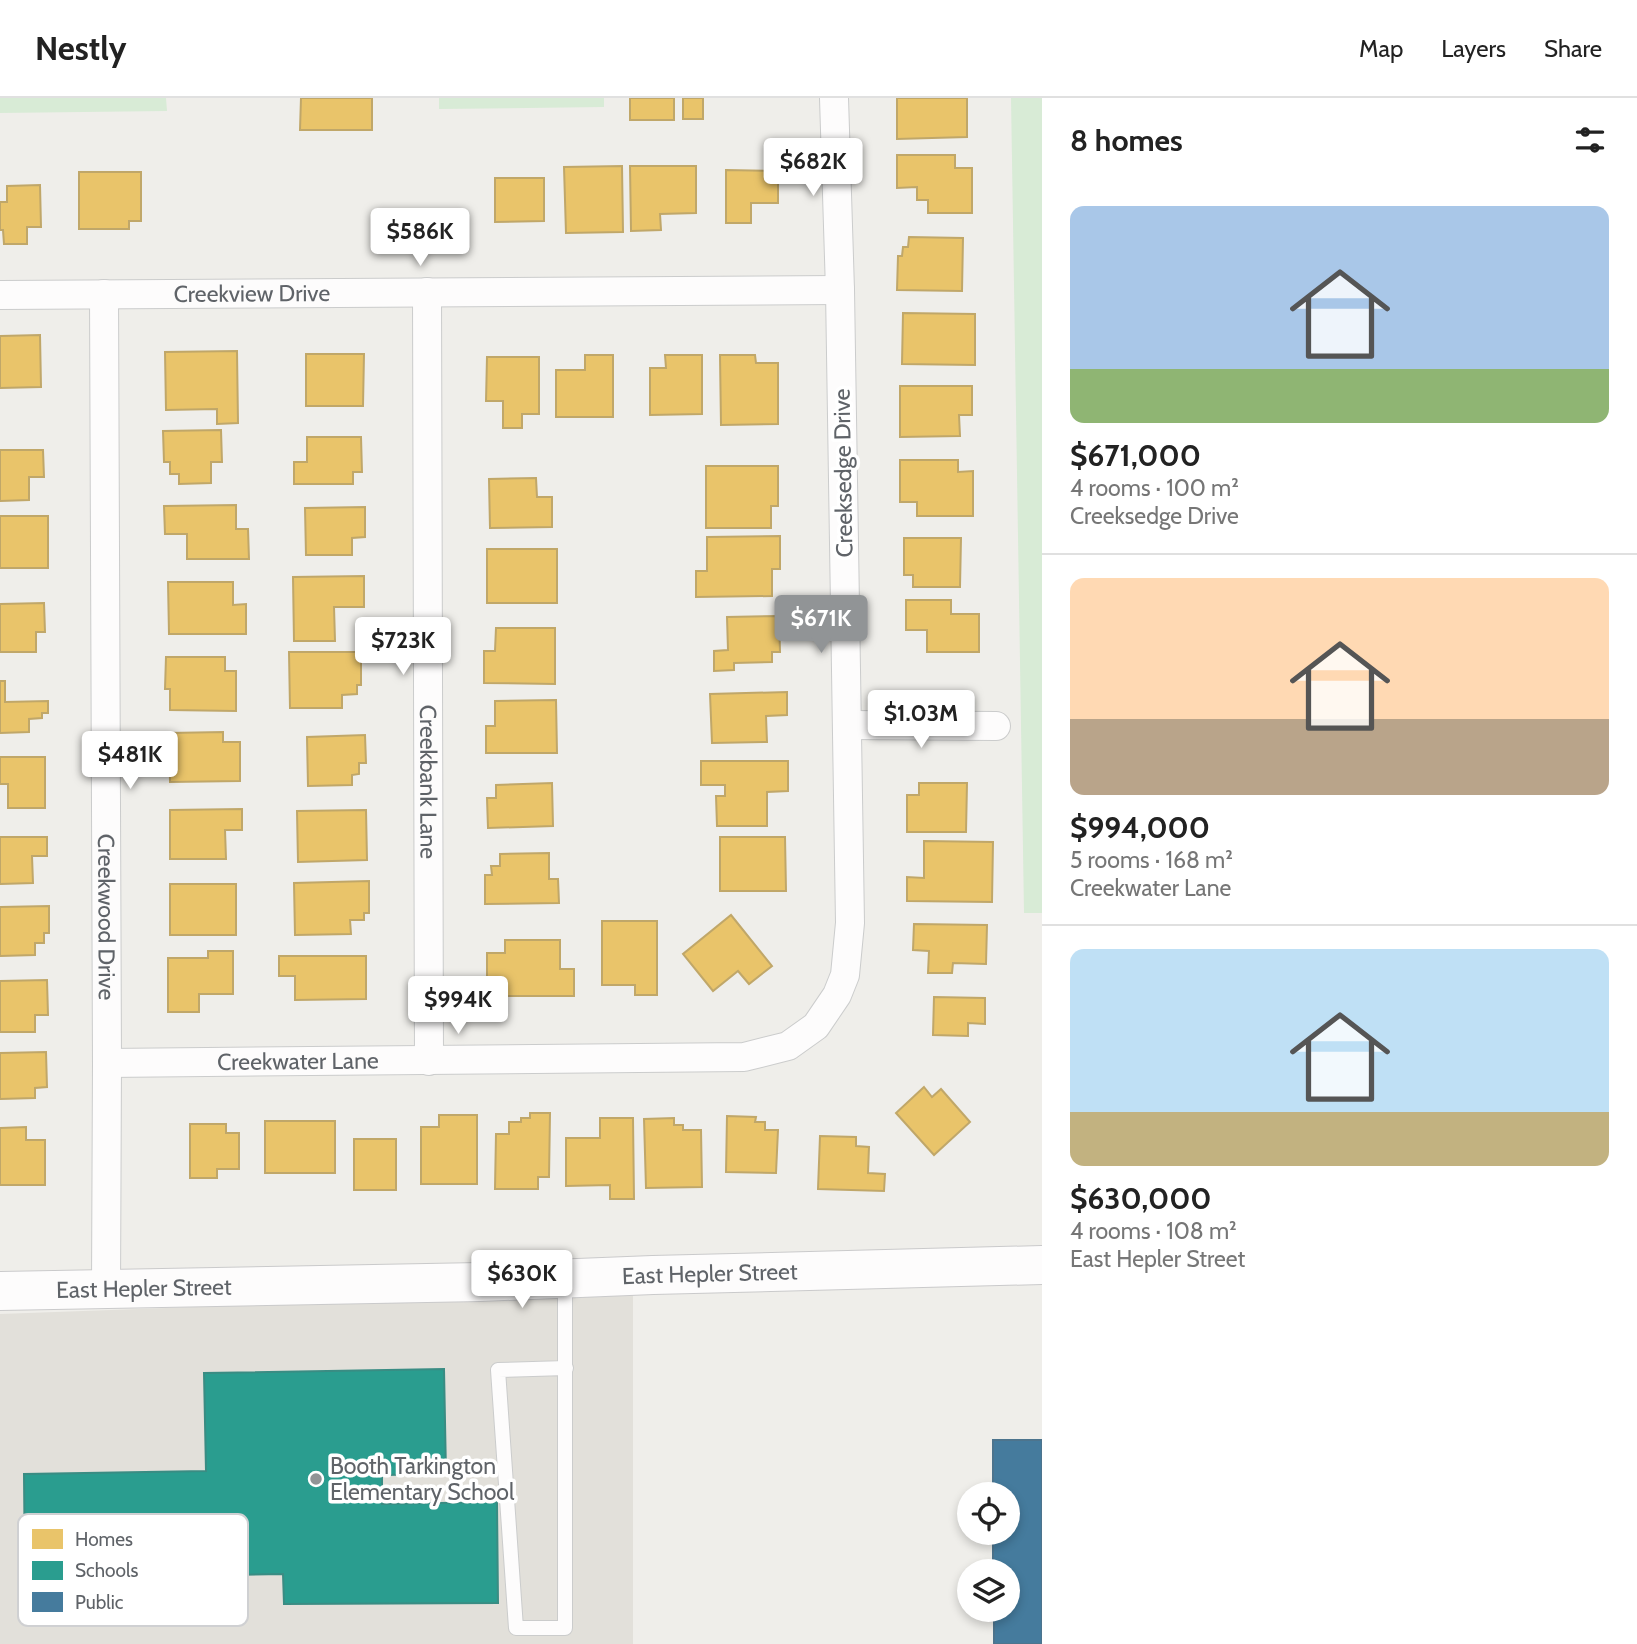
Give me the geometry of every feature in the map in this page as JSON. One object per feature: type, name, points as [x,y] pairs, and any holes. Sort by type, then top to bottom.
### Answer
[{"type":"street","name":"Creeksedge Drive","points":[[823,1034],[845,975],[848,950],[840,290],[834,98]]},
{"type":"street","name":"Creekview Drive","points":[[0,295],[840,290]]},
{"type":"street","name":"Creekbank Lane","points":[[427,292],[429,1061]]},
{"type":"street","name":"Creekwood Drive","points":[[104,293],[106,1289]]},
{"type":"street","points":[[847,725],[996,726]]},
{"type":"street","name":"Creekwater Lane","points":[[107,1063],[744,1057],[823,1034]]},
{"type":"street","name":"East Hepler Street","points":[[0,1291],[1042,1265]]},
{"type":"lane","points":[[565,1278],[566,1368],[565,1628],[516,1628],[498,1370],[566,1368]]},
{"type":"shaded area","name":"Booth Tarkington Elementary School","points":[[633,1291],[633,1644],[0,1644],[0,1314]]},
{"type":"green space","points":[[0,98],[166,98],[167,111],[0,113]]},
{"type":"green space","points":[[439,98],[604,98],[604,107],[439,109]]},
{"type":"green space","points":[[1011,98],[1042,98],[1042,913],[1024,913]]},
{"type":"building: Homes","points":[[301,98],[372,98],[372,130],[300,130]]},
{"type":"building: Homes","points":[[630,98],[674,98],[674,120],[630,120]]},
{"type":"building: Homes","points":[[683,98],[703,98],[703,119],[683,119]]},
{"type":"building: Homes","points":[[897,98],[967,98],[967,137],[897,139]]},
{"type":"building: Homes","points":[[897,155],[955,155],[955,168],[972,168],[972,213],[928,213],[928,200],[917,200],[917,187],[897,188]]},
{"type":"building: Homes","points":[[622,166],[623,232],[566,233],[564,167]]},
{"type":"building: Homes","points":[[630,166],[696,166],[696,213],[660,214],[661,230],[631,231]]},
{"type":"building: Homes","points":[[726,170],[778,171],[778,203],[751,203],[751,223],[726,223]]},
{"type":"building: Homes","points":[[79,172],[141,172],[141,221],[129,221],[129,229],[79,229]]},
{"type":"building: Homes","points":[[495,178],[544,178],[544,221],[495,222]]},
{"type":"building: Homes","points":[[40,185],[41,227],[27,227],[27,244],[4,244],[3,230],[0,230],[0,202],[7,202],[7,186]]},
{"type":"building: Homes","points":[[909,237],[963,238],[962,291],[897,290],[898,256],[902,256],[903,247],[908,247]]},
{"type":"building: Homes","points":[[903,313],[975,314],[975,365],[902,364]]},
{"type":"building: Homes","points":[[40,335],[41,387],[0,388],[0,336]]},
{"type":"building: Homes","points":[[237,351],[238,423],[217,424],[217,409],[166,410],[165,352]]},
{"type":"building: Homes","points":[[306,354],[364,354],[363,406],[306,406]]},
{"type":"building: Homes","points":[[585,355],[613,355],[613,417],[556,417],[556,370],[585,370]]},
{"type":"building: Homes","points":[[665,355],[702,355],[702,414],[650,415],[650,368],[666,368]]},
{"type":"building: Homes","points":[[720,355],[755,355],[756,363],[778,363],[778,424],[721,425]]},
{"type":"building: Homes","points":[[487,357],[539,357],[539,414],[522,414],[522,428],[503,428],[503,401],[486,401]]},
{"type":"building: Homes","points":[[900,386],[972,386],[972,415],[959,415],[960,436],[900,437]]},
{"type":"building: Homes","points":[[221,430],[222,462],[211,462],[211,483],[179,484],[179,474],[170,474],[170,462],[164,462],[163,431]]},
{"type":"building: Homes","points":[[307,437],[361,437],[362,472],[353,472],[353,484],[294,484],[294,462],[307,462]]},
{"type":"building: Homes","points":[[0,450],[43,450],[44,477],[29,477],[29,500],[0,501]]},
{"type":"building: Homes","points":[[900,460],[958,460],[958,472],[973,471],[973,516],[917,516],[917,502],[900,502]]},
{"type":"building: Homes","points":[[706,466],[778,466],[778,506],[771,506],[771,528],[706,528]]},
{"type":"building: Homes","points":[[536,478],[537,497],[552,497],[552,527],[490,528],[489,479]]},
{"type":"building: Homes","points":[[236,505],[236,529],[248,529],[249,559],[187,559],[187,534],[165,534],[164,506]]},
{"type":"building: Homes","points":[[365,507],[365,537],[352,538],[352,555],[306,555],[305,508]]},
{"type":"building: Homes","points":[[0,516],[48,516],[48,568],[0,568]]},
{"type":"building: Homes","points":[[780,536],[780,569],[772,569],[772,596],[696,597],[696,571],[707,571],[707,537]]},
{"type":"building: Homes","points":[[904,538],[961,538],[960,587],[913,587],[913,575],[904,575]]},
{"type":"building: Homes","points":[[487,549],[557,549],[557,603],[487,603]]},
{"type":"building: Homes","points":[[364,576],[364,607],[334,607],[335,641],[294,641],[293,577]]},
{"type":"building: Homes","points":[[168,582],[233,582],[233,605],[246,604],[246,634],[169,634]]},
{"type":"building: Homes","points":[[906,600],[951,600],[951,614],[979,614],[979,652],[927,652],[927,630],[906,630]]},
{"type":"building: Homes","points":[[44,603],[45,632],[36,632],[36,652],[0,652],[0,604]]},
{"type":"building: Homes","points":[[779,616],[780,652],[772,652],[772,662],[734,663],[734,670],[714,671],[714,651],[728,650],[727,617]]},
{"type":"building: Homes","points":[[496,628],[555,628],[555,684],[484,683],[484,651],[495,651]]},
{"type":"building: Homes","points":[[289,652],[361,652],[361,685],[357,685],[357,694],[342,695],[342,708],[290,708]]},
{"type":"building: Homes","points":[[166,657],[225,657],[225,671],[236,671],[236,711],[170,710],[170,689],[165,689]]},
{"type":"building: Homes","points":[[0,681],[5,681],[5,702],[48,701],[48,713],[42,713],[42,718],[29,719],[29,732],[0,733]]},
{"type":"building: Homes","points":[[787,692],[787,715],[766,716],[767,742],[712,743],[710,694]]},
{"type":"building: Homes","points":[[556,700],[557,753],[486,753],[486,726],[495,726],[495,701]]},
{"type":"building: Homes","points":[[223,732],[223,742],[240,742],[240,781],[170,782],[169,733]]},
{"type":"building: Homes","points":[[365,735],[366,763],[359,763],[359,774],[352,775],[352,785],[308,786],[307,737]]},
{"type":"building: Homes","points":[[0,757],[45,757],[45,808],[8,808],[8,784],[0,784]]},
{"type":"building: Homes","points":[[701,761],[788,761],[788,791],[767,792],[767,826],[717,826],[716,796],[725,796],[725,785],[701,785]]},
{"type":"building: Homes","points":[[552,783],[553,826],[488,828],[487,798],[496,798],[496,785]]},
{"type":"building: Homes","points":[[919,783],[967,783],[966,832],[907,832],[907,795],[919,795]]},
{"type":"building: Homes","points":[[242,809],[242,830],[225,830],[226,859],[170,859],[170,810]]},
{"type":"building: Homes","points":[[366,810],[367,860],[298,862],[297,811]]},
{"type":"building: Homes","points":[[0,837],[47,837],[47,856],[32,856],[33,883],[0,884]]},
{"type":"building: Homes","points":[[720,837],[785,837],[786,891],[720,891]]},
{"type":"building: Homes","points":[[924,841],[993,842],[992,902],[907,901],[907,877],[924,878]]},
{"type":"building: Homes","points":[[549,853],[549,879],[558,879],[559,903],[485,904],[485,875],[492,875],[491,866],[500,866],[500,854]]},
{"type":"building: Homes","points":[[369,881],[369,913],[364,913],[364,920],[350,920],[351,934],[295,935],[294,883]]},
{"type":"building: Homes","points":[[170,884],[236,884],[236,935],[170,935]]},
{"type":"building: Homes","points":[[49,906],[49,933],[44,933],[44,943],[35,943],[35,955],[0,956],[0,907]]},
{"type":"building: Homes","points":[[731,915],[772,966],[749,984],[738,971],[713,991],[683,954]]},
{"type":"building: Homes","points":[[602,921],[657,921],[657,995],[635,995],[635,985],[602,985]]},
{"type":"building: Homes","points":[[914,924],[987,925],[986,964],[953,963],[952,973],[928,973],[929,951],[913,950]]},
{"type":"building: Homes","points":[[505,940],[560,940],[560,969],[574,969],[574,996],[487,996],[487,953],[505,953]]},
{"type":"building: Homes","points":[[208,951],[233,951],[233,994],[199,994],[199,1012],[168,1012],[168,958],[208,958]]},
{"type":"building: Homes","points":[[279,956],[366,956],[366,999],[295,1000],[295,976],[279,976]]},
{"type":"building: Homes","points":[[47,980],[48,1015],[35,1015],[35,1032],[0,1032],[0,981]]},
{"type":"building: Homes","points":[[934,997],[985,998],[985,1024],[968,1023],[968,1036],[933,1035]]},
{"type":"building: Homes","points":[[46,1052],[47,1087],[35,1088],[35,1098],[0,1099],[0,1053]]},
{"type":"building: Homes","points":[[924,1087],[932,1097],[941,1089],[970,1122],[934,1155],[896,1113]]},
{"type":"building: Homes","points":[[530,1113],[550,1113],[549,1177],[538,1177],[538,1189],[495,1189],[496,1134],[509,1134],[509,1122],[521,1122],[521,1118],[530,1118]]},
{"type":"building: Homes","points":[[439,1115],[477,1115],[477,1184],[421,1184],[421,1127],[439,1127]]},
{"type":"building: Homes","points":[[727,1116],[756,1117],[755,1122],[765,1122],[765,1130],[778,1130],[776,1173],[726,1172]]},
{"type":"building: Homes","points":[[600,1118],[633,1118],[634,1199],[610,1199],[610,1185],[566,1186],[566,1138],[600,1138]]},
{"type":"building: Homes","points":[[674,1118],[674,1125],[683,1125],[683,1130],[701,1130],[702,1187],[646,1188],[644,1119]]},
{"type":"building: Homes","points":[[265,1121],[335,1121],[335,1173],[265,1173]]},
{"type":"building: Homes","points":[[190,1124],[226,1124],[226,1133],[239,1133],[239,1169],[217,1169],[217,1178],[190,1178]]},
{"type":"building: Homes","points":[[26,1127],[26,1140],[45,1140],[45,1185],[0,1185],[0,1128]]},
{"type":"building: Homes","points":[[820,1136],[856,1137],[856,1146],[869,1147],[868,1173],[885,1174],[884,1191],[818,1189]]},
{"type":"building: Homes","points":[[354,1139],[396,1139],[396,1190],[354,1190]]},
{"type":"building: Schools","name":"Booth Tarkington Elementary School","points":[[444,1369],[446,1474],[382,1475],[382,1504],[497,1502],[498,1603],[284,1604],[283,1574],[248,1575],[248,1514],[24,1514],[24,1474],[206,1471],[204,1373]]},
{"type":"building: Public","points":[[993,1440],[1042,1440],[1042,1644],[994,1644],[994,1622],[1020,1622],[1020,1559],[993,1559],[993,1545],[1020,1545],[1020,1482],[993,1482]]},
{"type":"place","name":"Booth Tarkington Elementary School","points":[[316,1479]]}]
